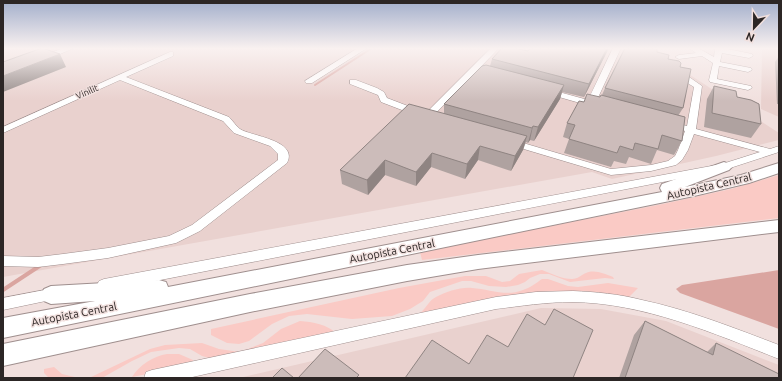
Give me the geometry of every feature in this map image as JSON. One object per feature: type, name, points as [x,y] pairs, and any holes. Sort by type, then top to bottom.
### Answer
[{"type":"highway","points":[[641,201],[662,190],[724,167]]},
{"type":"highway","name":"Autopista Central","points":[[3,328],[720,185],[779,168]]},
{"type":"highway","points":[[3,355],[250,303],[407,273],[478,262],[779,226]]},
{"type":"highway","points":[[51,295],[217,285]]},
{"type":"street","name":"Vinilit","points":[[3,130],[144,66]]},
{"type":"street","points":[[309,81],[334,66]]},
{"type":"street","points":[[353,82],[381,94],[384,100],[431,118],[481,66]]},
{"type":"street","points":[[591,103],[609,66]]},
{"type":"street","points":[[503,139],[611,172],[628,171],[673,163],[682,155],[696,110],[698,86],[667,66]]},
{"type":"street","points":[[716,66],[713,80],[748,88]]},
{"type":"street","points":[[729,66],[748,70]]},
{"type":"street","points":[[3,261],[38,262],[63,259],[108,253],[172,240],[196,228],[283,160],[284,155],[282,150],[275,144],[238,131],[226,119],[120,77]]},
{"type":"street","points":[[539,89],[605,107]]},
{"type":"street","points":[[676,126],[775,150]]},
{"type":"street","points":[[3,304],[724,167],[775,150]]},
{"type":"street","points":[[152,378],[496,303],[516,299],[560,295],[598,297],[656,308],[696,320],[779,352]]},
{"type":"shaded area","points":[[3,66],[676,66],[779,133],[779,140],[716,156],[612,179],[592,172],[3,277]]},
{"type":"shaded area","points":[[762,66],[779,66],[779,117],[761,109]]},
{"type":"shaded area","points":[[779,175],[779,218],[422,260],[420,252],[663,204],[731,189]]},
{"type":"shaded area","points":[[542,270],[568,279],[576,278],[589,272],[600,272],[613,277],[614,279],[605,278],[570,282],[549,274],[540,274],[518,285],[506,287],[489,286],[471,281],[462,281],[430,292],[423,301],[410,309],[392,316],[352,319],[307,314],[289,316],[272,324],[249,341],[239,344],[227,343],[211,335],[211,329],[399,288],[465,276],[486,276],[502,282],[510,281],[519,274]]},
{"type":"shaded area","points":[[779,270],[779,329],[680,293],[676,289],[682,285]]},
{"type":"shaded area","points":[[542,279],[548,279],[568,286],[578,287],[608,283],[638,288],[629,297],[574,291],[536,293],[419,314],[434,298],[453,290],[472,288],[510,293],[526,289]]},
{"type":"shaded area","points":[[541,308],[601,309],[666,321],[779,365],[779,378],[239,378]]},
{"type":"shaded area","points":[[300,321],[324,326],[337,334],[216,360],[202,356],[190,349],[179,348],[151,352],[102,378],[89,378],[150,349],[165,345],[202,343],[219,349],[240,352],[263,343],[281,329]]},
{"type":"shaded area","points":[[167,354],[179,354],[193,360],[194,365],[132,377],[147,362]]},
{"type":"shaded area","points":[[54,367],[62,374],[79,378],[49,378],[44,373],[44,369]]},
{"type":"building","points":[[3,66],[29,66],[3,76]]},
{"type":"building","points":[[482,66],[489,66],[564,85],[538,127],[533,126],[532,128],[444,104]]},
{"type":"building","points":[[518,66],[598,66],[589,84]]},
{"type":"building","points":[[616,66],[680,66],[680,67],[691,69],[683,108],[605,88]]},
{"type":"building","points":[[714,86],[736,91],[737,97],[751,100],[759,104],[761,124],[712,113]]},
{"type":"building","points":[[587,94],[600,97],[601,95],[685,117],[682,141],[662,135],[658,149],[635,143],[633,150],[620,146],[617,153],[569,139],[575,125],[567,123],[579,101],[584,102]]},
{"type":"building","points":[[409,104],[527,136],[515,156],[480,146],[467,164],[432,153],[416,172],[385,160],[367,180],[340,170]]},
{"type":"building","points":[[554,309],[593,330],[573,378],[405,378],[432,340],[469,364],[487,335],[508,347],[527,314],[545,325]]},
{"type":"building","points":[[645,321],[713,355],[716,343],[779,374],[779,378],[625,378]]},
{"type":"building","points":[[325,349],[359,375],[356,378],[298,378]]},
{"type":"building","points":[[282,368],[294,378],[272,378]]},
{"type":"waterway","points":[[315,85],[345,66]]},
{"type":"waterway","points":[[3,290],[41,265]]}]
